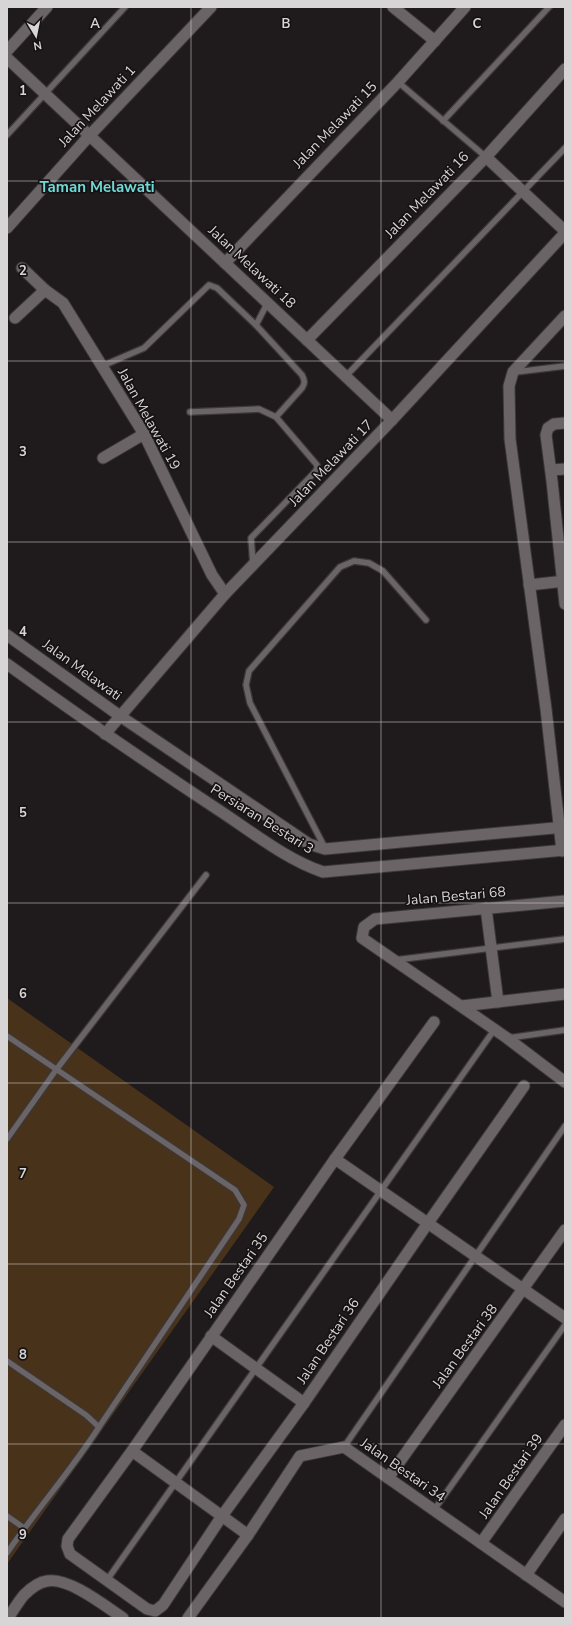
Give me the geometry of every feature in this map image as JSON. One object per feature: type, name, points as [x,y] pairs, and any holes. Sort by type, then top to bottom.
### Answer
[{"type":"street","points":[[7,51],[47,7]]},
{"type":"street","name":"Jalan Melawati 1","points":[[7,228],[90,135],[211,7]]},
{"type":"street","points":[[393,7],[435,42]]},
{"type":"street","name":"Jalan Melawati 15","points":[[225,262],[398,82],[465,7]]},
{"type":"street","name":"Jalan Melawati 18","points":[[7,58],[392,420]]},
{"type":"street","name":"Jalan Melawati 16","points":[[307,340],[486,157],[565,69]]},
{"type":"street","points":[[486,157],[565,232]]},
{"type":"street","name":"Jalan Melawati 17","points":[[105,734],[225,594],[392,420],[565,232]]},
{"type":"street","name":"Jalan Melawati 19","points":[[22,268],[45,290],[63,303],[144,434],[212,575],[225,594]]},
{"type":"street","points":[[15,318],[45,290]]},
{"type":"street","points":[[564,850],[563,828],[510,439],[510,386],[513,372],[565,316]]},
{"type":"street","points":[[565,423],[554,424],[548,428],[546,435],[561,524],[565,604]]},
{"type":"street","points":[[103,458],[144,434]]},
{"type":"street","points":[[551,470],[565,469]]},
{"type":"street","points":[[529,585],[564,581]]},
{"type":"street","name":"Jalan Melawati","points":[[7,635],[120,716]]},
{"type":"street","points":[[7,666],[105,734]]},
{"type":"street","name":"Persiaran Bestari 3","points":[[120,716],[309,844],[325,849],[563,828]]},
{"type":"street","name":"Persiaran Bestari 3","points":[[105,734],[277,848],[308,867],[323,872],[564,850]]},
{"type":"street","name":"Jalan Bestari 68","points":[[394,960],[362,938],[364,926],[375,919],[565,901]]},
{"type":"street","points":[[486,908],[498,1002]]},
{"type":"street","points":[[394,960],[507,1038],[565,1082]]},
{"type":"street","points":[[462,1006],[565,994]]},
{"type":"street","name":"Jalan Bestari 35","points":[[107,1580],[70,1554],[67,1546],[68,1539],[132,1451],[335,1159],[434,1022]]},
{"type":"street","name":"Jalan Bestari 36","points":[[107,1580],[147,1609],[155,1611],[163,1605],[222,1516],[304,1403],[524,1086]]},
{"type":"street","points":[[335,1159],[565,1318]]},
{"type":"street","name":"Jalan Bestari 38","points":[[388,1478],[524,1290],[565,1230]]},
{"type":"street","points":[[211,1336],[304,1403]]},
{"type":"street","name":"Jalan Bestari 39","points":[[481,1543],[565,1425]]},
{"type":"street","name":"Jalan Bestari 34","points":[[188,1618],[248,1535],[300,1456],[344,1447],[565,1602]]},
{"type":"street","points":[[132,1451],[248,1535]]},
{"type":"street","points":[[526,1575],[565,1519]]},
{"type":"street","points":[[8,1618],[23,1596],[35,1586],[47,1581],[61,1581],[73,1585],[123,1618]]},
{"type":"lane","points":[[7,135],[125,7]]},
{"type":"lane","points":[[442,121],[549,7]]},
{"type":"lane","points":[[398,82],[486,157]]},
{"type":"lane","points":[[346,376],[565,148]]},
{"type":"lane","points":[[102,366],[144,348],[209,285],[217,288],[256,325],[304,380],[302,388],[276,417]]},
{"type":"lane","points":[[256,325],[268,302]]},
{"type":"lane","points":[[513,372],[565,366]]},
{"type":"lane","points":[[190,412],[259,409],[276,417],[317,465],[317,469],[251,538],[253,565]]},
{"type":"lane","points":[[325,849],[250,703],[246,685],[249,670],[340,567],[354,561],[369,563],[383,571],[426,620]]},
{"type":"lane","points":[[7,1139],[56,1070],[206,875]]},
{"type":"lane","points":[[394,960],[565,939]]},
{"type":"lane","points":[[107,1580],[494,1030]]},
{"type":"lane","points":[[507,1038],[565,1030]]},
{"type":"lane","points":[[7,1036],[235,1190],[244,1205],[238,1218],[89,1442],[7,1553]]},
{"type":"lane","points":[[344,1447],[565,1126]]},
{"type":"lane","points":[[434,1510],[565,1325]]},
{"type":"lane","points":[[7,1361],[86,1415],[99,1427]]},
{"type":"lane","points":[[7,1516],[24,1528]]},
{"type":"shaded area","points":[[7,998],[274,1187],[7,1564]]},
{"type":"district","name":"Taman Melawati","points":[[97,187]]}]
